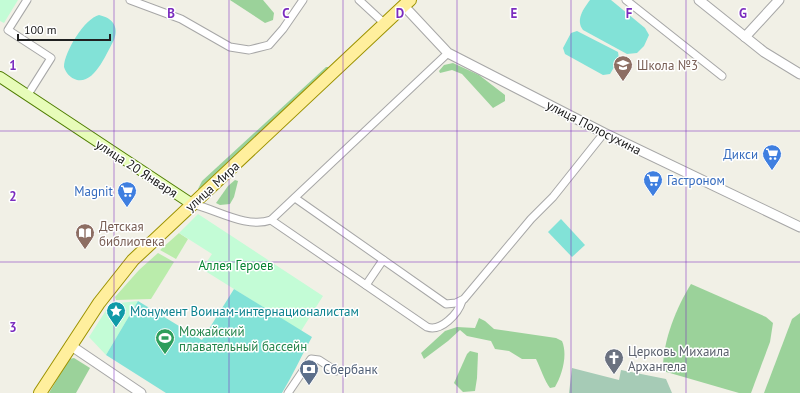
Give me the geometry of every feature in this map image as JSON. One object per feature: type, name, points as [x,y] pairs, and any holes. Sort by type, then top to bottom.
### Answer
[{"type":"main road","name":"улица Мира","points":[[40,393],[98,303],[128,266],[192,204],[258,144],[407,3]]},
{"type":"main road","name":"улица 20 Января","points":[[0,78],[192,204]]},
{"type":"street","points":[[27,0],[8,30],[51,58],[27,96]]},
{"type":"street","points":[[130,0],[181,19],[230,47],[249,50],[269,45],[283,29],[303,0]]},
{"type":"street","points":[[359,0],[385,24]]},
{"type":"street","points":[[626,0],[722,76]]},
{"type":"street","points":[[699,0],[745,37],[800,74]]},
{"type":"street","points":[[745,37],[779,0]]},
{"type":"street","name":"улица Полосухина","points":[[407,3],[448,53],[604,133],[800,227]]},
{"type":"street","points":[[448,53],[271,220],[427,327],[432,329],[439,327],[452,317],[462,302],[495,262],[531,219],[553,197],[604,133]]},
{"type":"street","points":[[295,198],[446,304],[462,302]]},
{"type":"street","name":"улица 20 Января","points":[[192,204],[204,206],[241,220],[255,222],[271,220]]},
{"type":"street","points":[[366,286],[383,260]]},
{"type":"street","points":[[70,345],[141,393]]},
{"type":"street","points":[[288,393],[311,360],[319,360],[336,371]]},
{"type":"green space","points":[[0,0],[18,0],[4,23],[0,21]]},
{"type":"green space","points":[[230,0],[263,0],[274,13],[273,20],[265,23]]},
{"type":"green space","points":[[453,63],[479,75],[505,95],[505,101],[493,108],[462,74],[452,70],[440,73],[439,71],[444,65]]},
{"type":"green space","points":[[326,67],[328,67],[328,71],[201,189],[198,189],[202,181]]},
{"type":"green space","points":[[235,180],[238,181],[234,197],[230,204],[220,205],[216,203],[228,186]]},
{"type":"green space","name":"Аллея Героев","points":[[198,214],[323,296],[301,331],[202,269],[212,254],[179,233]]},
{"type":"green space","points":[[179,233],[188,239],[176,259],[160,250]]},
{"type":"green space","points":[[158,253],[174,262],[151,299],[116,300],[115,297],[139,270]]},
{"type":"green space","points":[[691,284],[766,317],[773,323],[770,342],[751,393],[739,393],[663,371],[663,360],[667,337],[675,315],[685,293]]},
{"type":"green space","points":[[138,301],[106,355],[89,337],[110,304]]},
{"type":"green space","points":[[800,313],[800,393],[764,393],[792,319]]},
{"type":"green space","points":[[479,318],[494,329],[556,338],[562,341],[564,347],[564,359],[560,377],[555,387],[550,388],[536,359],[522,359],[509,351],[495,349],[491,341],[467,336],[460,330],[424,359],[421,353],[445,331],[457,327],[475,328]]},
{"type":"green space","points":[[470,351],[478,353],[475,391],[463,392],[454,383],[467,354]]},
{"type":"green space","points":[[74,358],[90,368],[76,393],[49,393],[69,359]]},
{"type":"green space","points":[[572,368],[619,380],[621,370],[666,379],[672,393],[569,393]]},
{"type":"shaded area","points":[[590,0],[611,0],[645,28],[649,35],[644,46],[637,53],[627,54],[583,30],[580,18],[583,10]]},
{"type":"shaded area","points":[[99,15],[108,18],[114,24],[116,31],[114,40],[100,66],[95,72],[83,80],[77,80],[72,78],[66,71],[64,67],[65,61],[76,36],[93,17]]},
{"type":"shaded area","points":[[577,31],[618,52],[619,59],[610,74],[603,75],[565,54],[563,48],[571,33]]},
{"type":"shaded area","points":[[561,219],[585,245],[572,257],[548,232]]},
{"type":"shaded area","points":[[234,289],[312,337],[282,393],[166,393],[106,355],[138,301],[202,340]]},
{"type":"place","name":"Школа №3","points":[[623,82]]},
{"type":"place","name":"Дикси","points":[[772,171]]},
{"type":"place","name":"Гастроном","points":[[653,197]]},
{"type":"place","name":"Magnit","points":[[127,208]]},
{"type":"place","name":"Детская библиотека","points":[[85,250]]},
{"type":"place","name":"Монумент Воинам-интернационалистам","points":[[116,328]]},
{"type":"place","name":"Можайский плавательный бассейн","points":[[165,355]]},
{"type":"place","name":"Церковь Михаила Архангела","points":[[614,375]]},
{"type":"place","name":"Сбербанк","points":[[309,386]]}]
